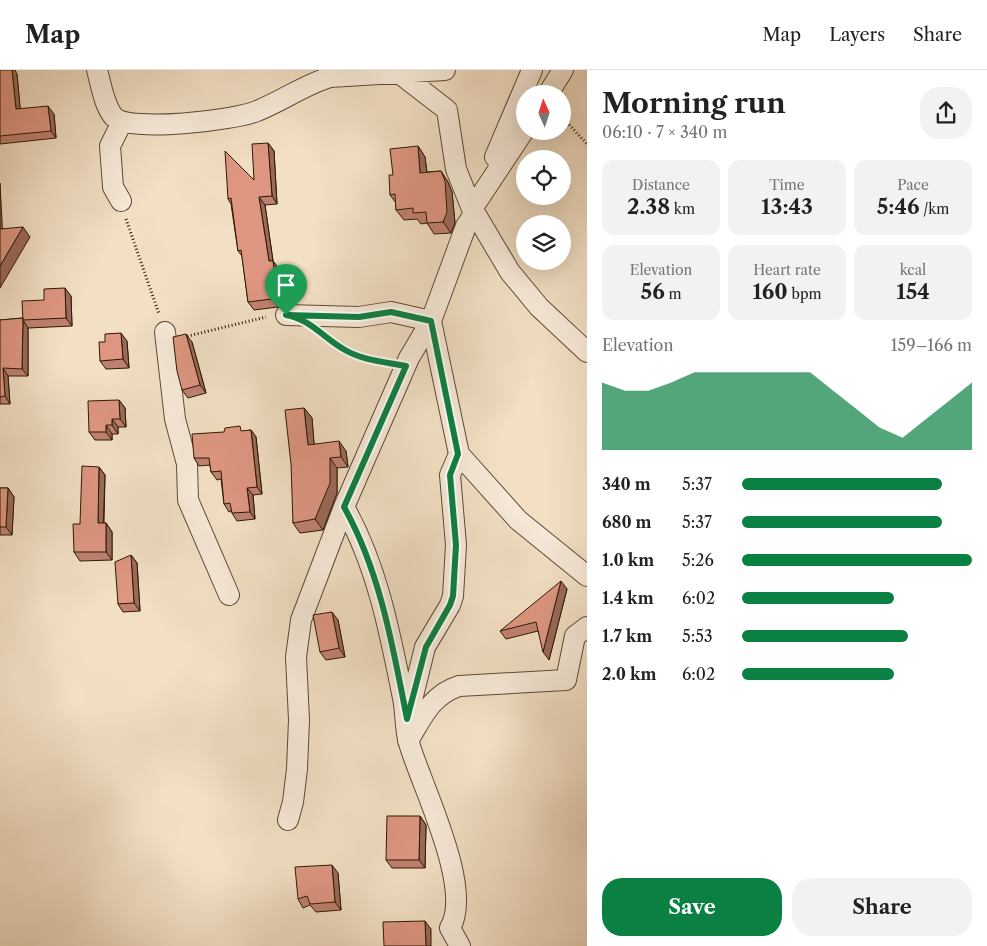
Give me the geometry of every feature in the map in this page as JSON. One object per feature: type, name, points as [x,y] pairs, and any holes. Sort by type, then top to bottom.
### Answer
[{"type":"street","points":[[97,70],[113,116],[122,122],[143,125],[230,119],[256,112],[313,82],[330,77],[445,70]]},
{"type":"street","points":[[288,820],[293,802],[297,769],[299,720],[297,642],[301,620],[344,507],[406,366],[431,321],[466,226],[532,70]]},
{"type":"street","points":[[554,85],[563,70]]},
{"type":"street","points":[[399,73],[448,110],[456,169],[473,211],[510,272],[539,306],[587,352]]},
{"type":"street","points":[[121,201],[113,188],[110,146],[122,122]]},
{"type":"street","points":[[473,211],[518,140]]},
{"type":"street","points":[[286,315],[359,317],[391,312],[431,321]]},
{"type":"street","points":[[431,321],[458,454],[518,520],[587,576]]},
{"type":"street","points":[[165,332],[175,419],[187,464],[188,500],[229,595]]},
{"type":"street","points":[[407,719],[426,647],[450,605],[453,596],[456,545],[450,475],[458,454]]},
{"type":"street","points":[[344,507],[355,527],[375,579],[395,655],[407,719],[408,741],[438,820],[454,883],[455,919],[450,928],[460,946]]},
{"type":"street","points":[[408,741],[432,702],[446,690],[458,686],[566,680],[575,636],[587,627]]},
{"type":"path","points":[[571,127],[587,144]]},
{"type":"path","points":[[121,201],[165,332],[170,338],[175,339],[276,315],[286,315]]},
{"type":"path","points":[[324,334],[346,351],[373,361],[406,366]]},
{"type":"building","points":[[0,70],[12,70],[16,109],[48,106],[51,131],[0,136]]},
{"type":"building","points":[[268,143],[272,196],[259,197],[269,261],[273,261],[278,296],[272,299],[248,302],[241,250],[238,251],[231,198],[228,199],[225,151],[254,180],[252,144]]},
{"type":"building","points":[[418,146],[420,173],[441,171],[445,181],[447,212],[443,222],[427,223],[426,212],[413,213],[413,208],[396,210],[395,194],[390,195],[389,175],[393,175],[390,149]]},
{"type":"building","points":[[23,227],[0,266],[0,229]]},
{"type":"building","points":[[65,288],[66,318],[23,320],[22,301],[44,300],[44,289]]},
{"type":"building","points":[[23,318],[22,369],[3,368],[5,396],[0,397],[0,320]]},
{"type":"building","points":[[121,333],[123,359],[100,361],[99,342],[105,342],[105,334]]},
{"type":"building","points":[[186,334],[200,385],[182,390],[177,371],[173,337]]},
{"type":"building","points":[[119,400],[120,419],[112,419],[112,425],[106,425],[106,432],[89,432],[88,401]]},
{"type":"building","points":[[304,408],[308,445],[339,441],[341,457],[330,458],[330,483],[315,519],[293,523],[291,464],[285,410]]},
{"type":"building","points":[[240,426],[241,431],[251,430],[257,487],[247,488],[250,512],[232,513],[230,503],[224,504],[221,471],[211,472],[209,458],[194,458],[192,434],[224,432],[225,428]]},
{"type":"building","points":[[82,466],[99,467],[98,523],[106,523],[106,552],[74,552],[73,524],[80,524]]},
{"type":"building","points":[[0,488],[8,488],[6,527],[0,527]]},
{"type":"building","points":[[131,555],[134,603],[118,604],[115,562]]},
{"type":"building","points":[[561,581],[543,652],[536,622],[500,631]]},
{"type":"building","points":[[332,612],[339,648],[320,652],[313,615]]},
{"type":"building","points":[[387,816],[420,816],[419,860],[386,860]]},
{"type":"building","points":[[332,865],[335,902],[310,904],[307,896],[298,899],[295,867]]},
{"type":"building","points":[[425,921],[426,946],[384,946],[383,922]]},
{"type":"route","points":[[391,312],[431,321],[458,454],[450,475],[456,545],[455,583],[450,605],[426,647],[407,719],[395,655],[375,579],[355,527],[344,507],[406,366],[373,361],[346,351],[301,319],[286,315],[359,317],[391,312]]}]
